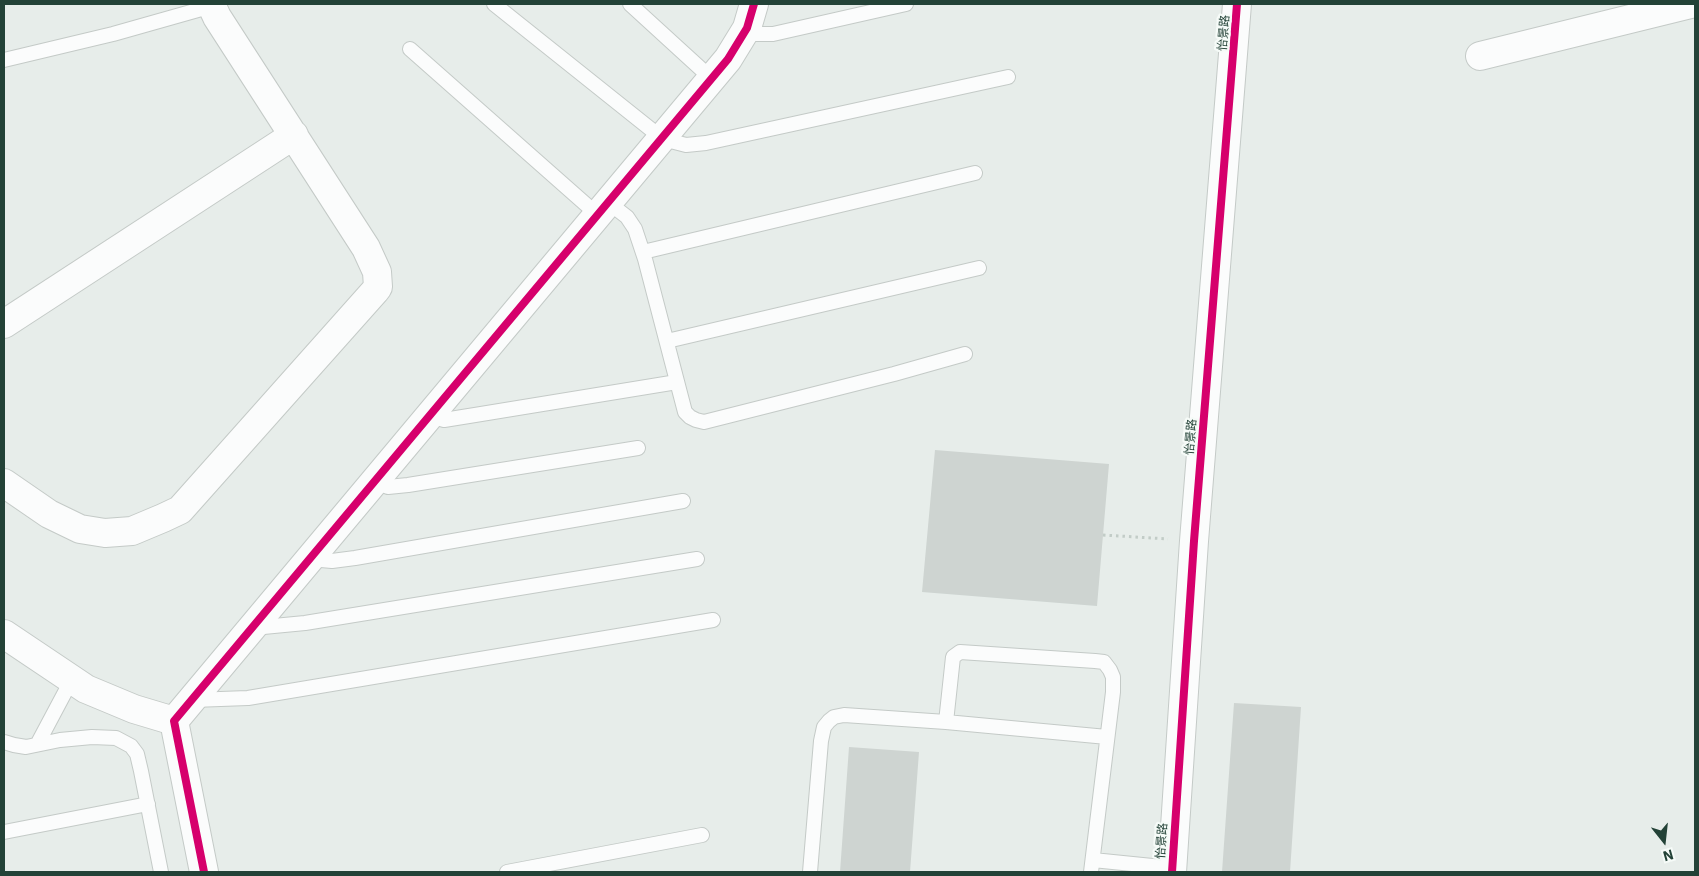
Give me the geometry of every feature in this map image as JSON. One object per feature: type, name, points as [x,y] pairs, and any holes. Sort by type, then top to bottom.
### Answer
[{"type":"street","points":[[204,872],[182,710],[604,210],[712,79],[744,34],[754,4]]},
{"type":"street","name":"怡景路","points":[[1172,870],[1194,541],[1237,4]]},
{"type":"street","points":[[1480,56],[1691,4]]},
{"type":"street","points":[[4,483],[49,514],[80,529],[105,533],[132,531],[180,510],[378,287],[377,272],[366,248],[217,17],[212,5]]},
{"type":"street","points":[[4,324],[294,135]]},
{"type":"street","points":[[4,634],[86,688],[134,708],[182,710]]},
{"type":"lane","points":[[494,4],[663,139],[686,145],[706,143],[1008,77]]},
{"type":"lane","points":[[630,4],[712,79]]},
{"type":"lane","points":[[744,34],[773,34],[906,4]]},
{"type":"lane","points":[[4,60],[113,34],[212,5]]},
{"type":"lane","points":[[410,49],[604,210],[627,217],[635,229],[643,252],[685,412],[690,418],[704,422],[965,354]]},
{"type":"lane","points":[[643,252],[975,173]]},
{"type":"lane","points":[[667,341],[979,268]]},
{"type":"lane","points":[[430,416],[444,420],[678,382]]},
{"type":"lane","points":[[375,482],[388,487],[408,485],[638,448]]},
{"type":"lane","points":[[310,559],[332,561],[355,558],[683,501]]},
{"type":"lane","points":[[252,628],[315,622],[697,559]]},
{"type":"lane","points":[[182,710],[713,620]]},
{"type":"lane","points":[[946,722],[953,656],[960,652],[1104,662],[1113,677],[1113,692],[1092,866],[1172,870]]},
{"type":"lane","points":[[38,744],[72,679]]},
{"type":"lane","points":[[810,872],[821,741],[824,726],[834,717],[844,715],[946,722],[1107,737]]},
{"type":"lane","points":[[7,746],[26,747],[92,737],[116,738],[131,746],[136,754],[148,804],[161,872]]},
{"type":"lane","points":[[4,832],[148,804]]},
{"type":"lane","points":[[508,872],[702,835]]},
{"type":"path","points":[[1103,535],[1194,541]]},
{"type":"building","points":[[935,450],[1109,464],[1097,606],[922,592]]},
{"type":"building","points":[[1234,703],[1301,707],[1290,872],[1222,872]]},
{"type":"building","points":[[849,747],[919,752],[910,872],[840,872]]},
{"type":"cycle path","points":[[204,872],[174,721],[728,59],[747,28],[754,4]]},
{"type":"cycle path","points":[[1172,872],[1194,541],[1237,4]]}]
